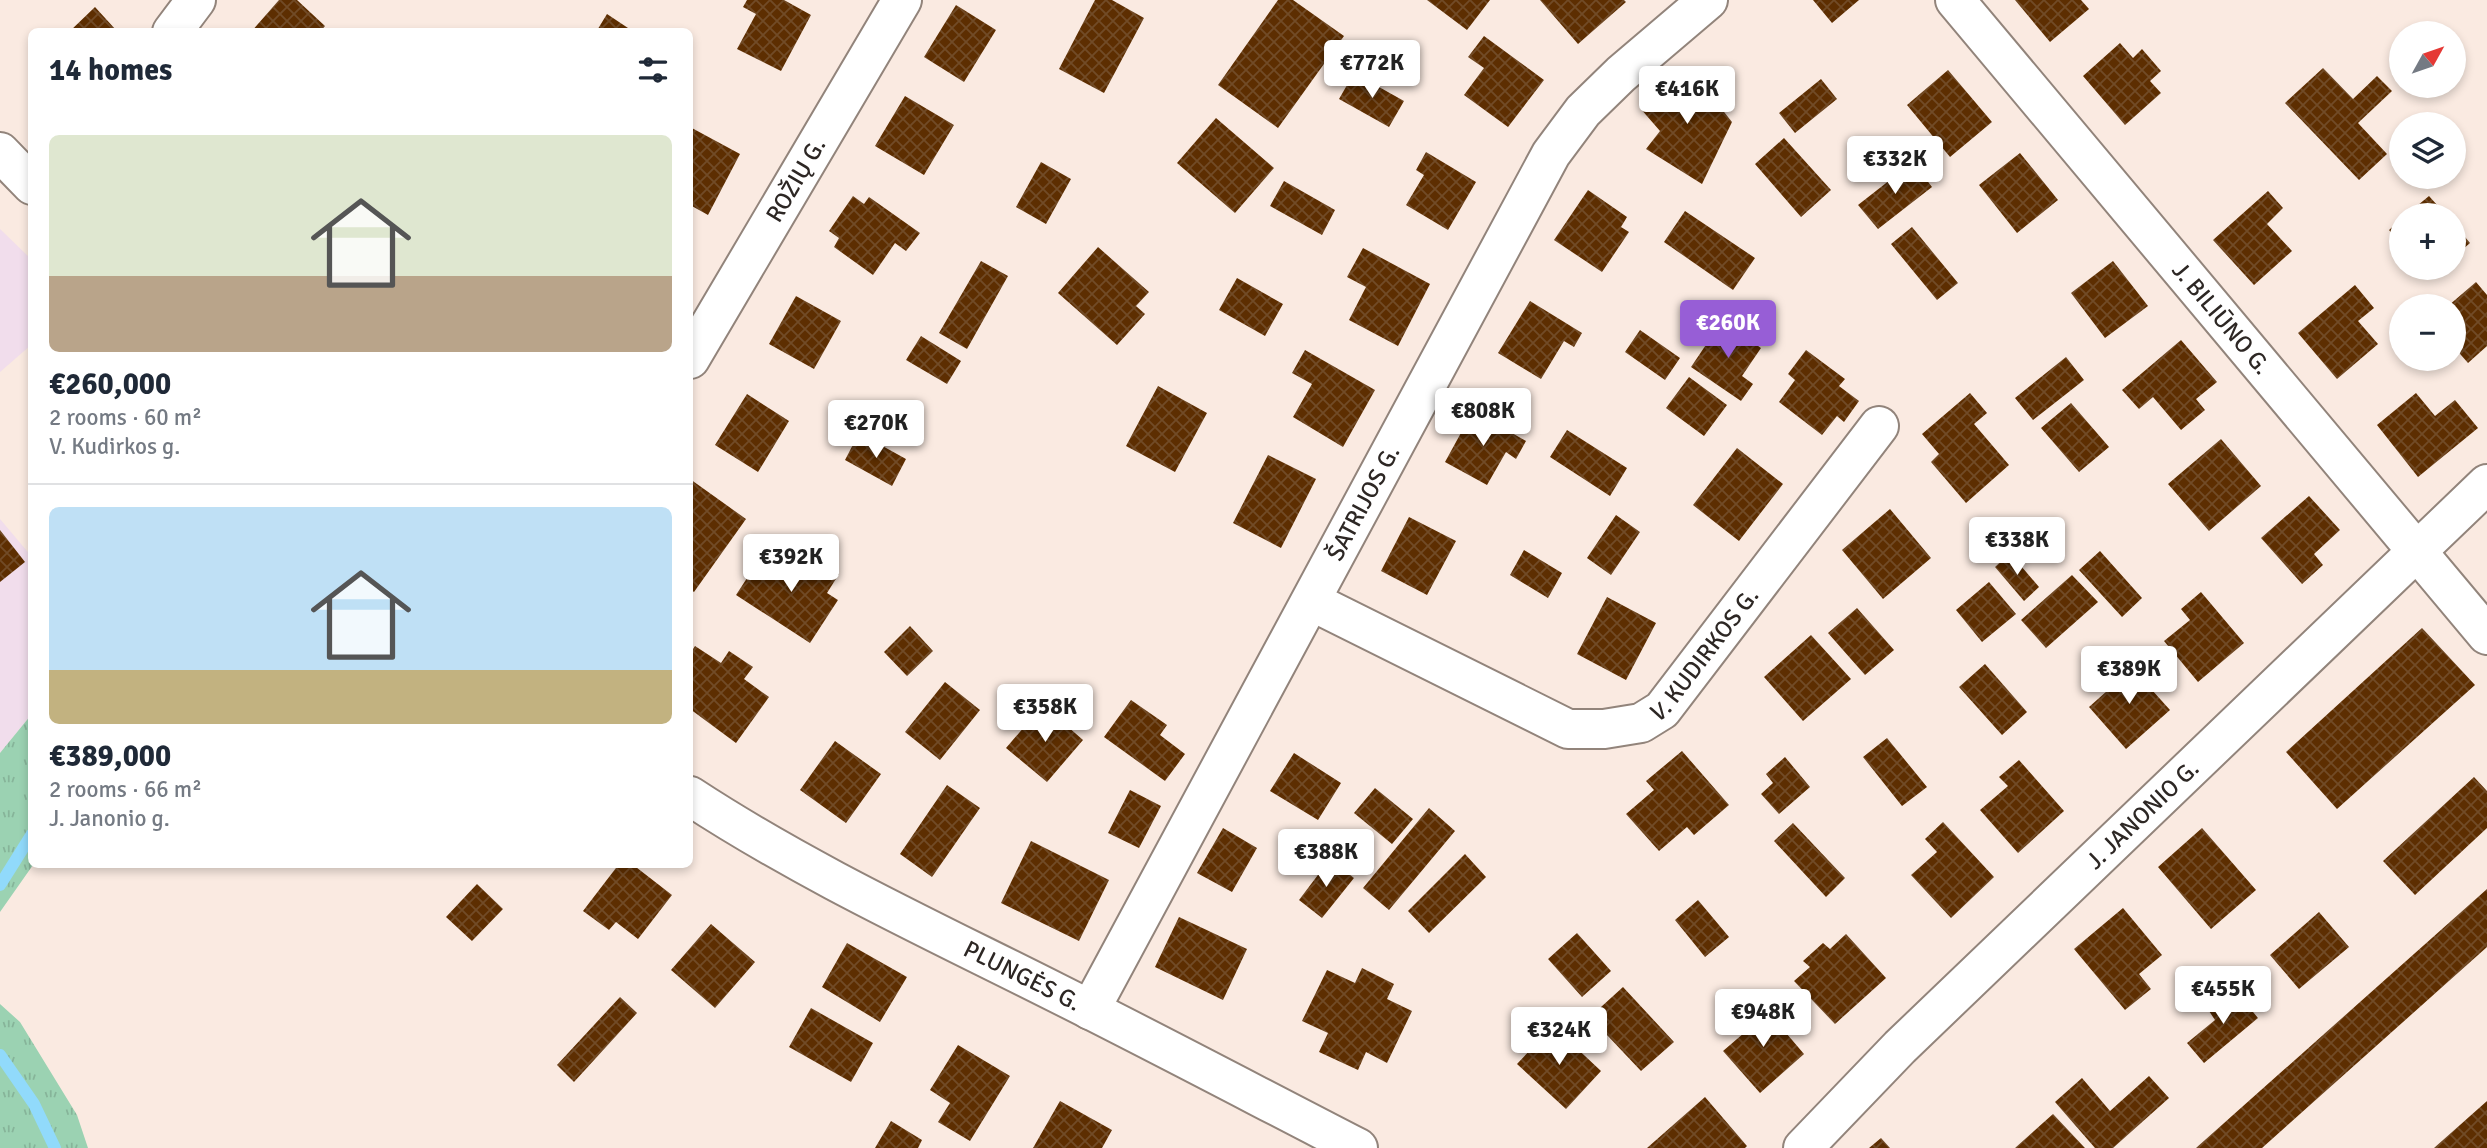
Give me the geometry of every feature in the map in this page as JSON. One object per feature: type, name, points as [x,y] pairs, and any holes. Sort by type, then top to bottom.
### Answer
[{"type":"street","points":[[175,28],[197,0]]},
{"type":"street","name":"ROŽIŲ G.","points":[[693,354],[902,0]]},
{"type":"street","name":"ŠATRIJOS G.","points":[[1090,1010],[1551,154],[1583,111],[1621,74],[1709,0]]},
{"type":"street","name":"J. BILIŪNO G.","points":[[1955,0],[2487,635]]},
{"type":"street","points":[[0,152],[28,179]]},
{"type":"street","name":"V. KUDIRKOS G.","points":[[1311,601],[1568,729],[1604,729],[1641,723],[1662,710],[1879,426]]},
{"type":"street","name":"J. JANONIO G.","points":[[1803,1148],[1900,1047],[2487,484]]},
{"type":"street","name":"PLUNGĖS G.","points":[[693,798],[738,828],[855,893],[1358,1148]]},
{"type":"shaded area","points":[[0,229],[28,256],[28,348],[0,372]]},
{"type":"shaded area","points":[[0,519],[28,552],[28,719],[0,753]]},
{"type":"green space","points":[[28,719],[28,868],[31,868],[0,912],[0,753]]},
{"type":"green space","points":[[0,1004],[20,1022],[77,1115],[88,1148],[0,1148]]},
{"type":"building","points":[[279,0],[297,0],[325,26],[323,28],[254,28]]},
{"type":"building","points":[[747,0],[784,0],[811,15],[781,71],[737,49],[756,14],[743,7]]},
{"type":"building","points":[[1095,0],[1112,0],[1144,18],[1104,93],[1059,69]]},
{"type":"building","points":[[1278,0],[1293,0],[1344,36],[1278,128],[1218,85]]},
{"type":"building","points":[[1427,0],[1490,0],[1467,30]]},
{"type":"building","points":[[1540,0],[1624,0],[1626,2],[1578,44]]},
{"type":"building","points":[[1813,0],[1859,0],[1832,23]]},
{"type":"building","points":[[2015,0],[2081,0],[2089,9],[2050,42]]},
{"type":"building","points":[[956,5],[996,30],[964,82],[924,57]]},
{"type":"building","points":[[95,7],[114,28],[73,28]]},
{"type":"building","points":[[607,14],[628,28],[598,28]]},
{"type":"building","points":[[1484,36],[1544,80],[1508,127],[1464,95],[1484,68],[1468,57]]},
{"type":"building","points":[[2120,43],[2133,58],[2142,49],[2161,71],[2150,81],[2161,93],[2125,125],[2083,76]]},
{"type":"building","points":[[1689,68],[1732,122],[1702,184],[1646,149],[1660,131],[1640,108]]},
{"type":"building","points":[[2323,68],[2353,99],[2377,76],[2389,88],[2389,94],[2358,123],[2387,154],[2359,180],[2285,103]]},
{"type":"building","points":[[1948,70],[1992,122],[1950,157],[1907,105]]},
{"type":"building","points":[[1354,73],[1404,101],[1389,127],[1339,99]]},
{"type":"building","points":[[1821,79],[1837,99],[1795,133],[1779,113]]},
{"type":"building","points":[[905,96],[954,125],[924,175],[875,146]]},
{"type":"building","points":[[1216,118],[1274,168],[1235,213],[1177,163]]},
{"type":"building","points":[[693,129],[740,154],[708,215],[693,207]]},
{"type":"building","points":[[1784,138],[1831,190],[1801,217],[1755,164]]},
{"type":"building","points":[[1426,152],[1476,182],[1448,230],[1406,205],[1424,175],[1416,170]]},
{"type":"building","points":[[2020,153],[2058,200],[2017,233],[1979,185]]},
{"type":"building","points":[[1041,162],[1071,179],[1046,224],[1016,207]]},
{"type":"building","points":[[1913,162],[1932,187],[1878,229],[1858,205]]},
{"type":"building","points":[[1284,181],[1335,210],[1322,235],[1270,206]]},
{"type":"building","points":[[1588,190],[1627,217],[1621,227],[1629,232],[1602,272],[1554,240]]},
{"type":"building","points":[[2268,191],[2283,208],[2267,224],[2292,251],[2254,285],[2213,240]]},
{"type":"building","points":[[853,196],[864,204],[869,197],[920,233],[906,251],[895,243],[873,275],[834,247],[839,238],[829,231]]},
{"type":"building","points":[[2429,196],[2435,203],[2421,203]]},
{"type":"building","points":[[1685,211],[1755,258],[1733,290],[1664,242]]},
{"type":"building","points":[[1912,227],[1958,283],[1937,300],[1891,244]]},
{"type":"building","points":[[1098,247],[1149,292],[1136,306],[1145,314],[1117,345],[1058,293]]},
{"type":"building","points":[[1363,248],[1430,284],[1398,346],[1349,320],[1366,287],[1347,277]]},
{"type":"building","points":[[981,261],[1008,276],[967,349],[939,333]]},
{"type":"building","points":[[2113,261],[2148,306],[2105,338],[2071,293]]},
{"type":"building","points":[[1237,278],[1283,304],[1265,336],[1219,310]]},
{"type":"building","points":[[2476,282],[2487,295],[2487,346],[2468,363],[2466,294],[2462,294]]},
{"type":"building","points":[[2355,285],[2374,308],[2358,321],[2378,344],[2337,379],[2298,333]]},
{"type":"building","points":[[796,296],[841,321],[814,369],[769,344]]},
{"type":"building","points":[[1530,301],[1582,333],[1574,347],[1564,341],[1541,379],[1498,353]]},
{"type":"building","points":[[1722,321],[1761,348],[1742,376],[1753,384],[1741,401],[1691,367]]},
{"type":"building","points":[[1640,330],[1680,358],[1665,380],[1625,352]]},
{"type":"building","points":[[921,336],[961,361],[947,384],[906,360]]},
{"type":"building","points":[[2181,340],[2217,382],[2196,399],[2205,410],[2181,430],[2153,397],[2139,409],[2122,390]]},
{"type":"building","points":[[1305,350],[1375,390],[1343,447],[1293,417],[1312,384],[1292,373]]},
{"type":"building","points":[[1806,350],[1845,379],[1839,386],[1859,401],[1844,422],[1837,416],[1822,435],[1779,402],[1795,380],[1788,374]]},
{"type":"building","points":[[2066,357],[2084,380],[2033,420],[2015,398]]},
{"type":"building","points":[[1689,377],[1727,405],[1704,436],[1666,408]]},
{"type":"building","points":[[1158,386],[1207,413],[1175,472],[1126,446]]},
{"type":"building","points":[[1970,393],[1987,413],[1974,424],[2009,465],[1966,503],[1931,462],[1939,454],[1922,434]]},
{"type":"building","points":[[2416,393],[2435,416],[2455,400],[2478,428],[2418,477],[2377,425]]},
{"type":"building","points":[[747,394],[789,421],[758,472],[715,445]]},
{"type":"building","points":[[2071,403],[2109,447],[2079,472],[2041,428]]},
{"type":"building","points":[[1473,411],[1526,441],[1516,459],[1506,452],[1487,485],[1445,462]]},
{"type":"building","points":[[1567,430],[1627,468],[1610,496],[1550,457]]},
{"type":"building","points":[[859,433],[906,459],[892,486],[845,460]]},
{"type":"building","points":[[2221,439],[2261,486],[2209,531],[2168,484]]},
{"type":"building","points":[[1737,448],[1783,484],[1739,541],[1693,505]]},
{"type":"building","points":[[1268,455],[1316,479],[1281,548],[1233,523]]},
{"type":"building","points":[[693,481],[746,519],[693,591]]},
{"type":"building","points":[[2309,496],[2340,530],[2314,554],[2323,565],[2302,584],[2261,538]]},
{"type":"building","points":[[1890,509],[1931,558],[1883,599],[1842,550]]},
{"type":"building","points":[[1616,515],[1640,532],[1611,575],[1587,558]]},
{"type":"building","points":[[1409,517],[1456,541],[1427,595],[1381,571]]},
{"type":"building","points":[[0,530],[25,562],[0,582]]},
{"type":"building","points":[[1524,550],[1562,573],[1548,598],[1510,575]]},
{"type":"building","points":[[2100,551],[2142,598],[2122,617],[2079,570]]},
{"type":"building","points":[[764,552],[801,575],[812,557],[839,574],[827,593],[838,600],[810,643],[736,595]]},
{"type":"building","points":[[2010,553],[2039,587],[2024,601],[1995,567]]},
{"type":"building","points":[[2072,575],[2098,602],[2046,648],[2021,620]]},
{"type":"building","points":[[1989,582],[2016,614],[1982,642],[1956,610]]},
{"type":"building","points":[[2201,592],[2244,643],[2198,682],[2164,641],[2190,620],[2181,609]]},
{"type":"building","points":[[1607,597],[1656,623],[1626,680],[1577,654]]},
{"type":"building","points":[[1857,608],[1894,650],[1865,675],[1828,633]]},
{"type":"building","points":[[910,626],[933,651],[907,676],[884,652]]},
{"type":"building","points":[[2422,628],[2475,685],[2337,809],[2286,752]]},
{"type":"building","points":[[1811,635],[1851,679],[1803,721],[1764,677]]},
{"type":"building","points":[[695,646],[721,663],[729,651],[753,667],[744,679],[769,697],[736,743],[693,711]]},
{"type":"building","points":[[2124,659],[2170,710],[2126,749],[2089,707],[2116,683],[2107,674]]},
{"type":"building","points":[[1985,664],[2027,712],[2002,735],[1959,687]]},
{"type":"building","points":[[945,682],[980,710],[940,760],[905,732]]},
{"type":"building","points":[[1131,700],[1167,725],[1160,735],[1185,754],[1165,781],[1104,737]]},
{"type":"building","points":[[1043,705],[1083,740],[1047,782],[1006,748]]},
{"type":"building","points":[[1887,738],[1927,787],[1902,806],[1863,757]]},
{"type":"building","points":[[835,741],[881,774],[846,823],[800,790]]},
{"type":"building","points":[[1682,751],[1729,805],[1694,835],[1687,827],[1659,851],[1626,814],[1654,790],[1646,781]]},
{"type":"building","points":[[1294,753],[1341,783],[1318,820],[1270,791]]},
{"type":"building","points":[[1785,757],[1810,787],[1779,814],[1761,794],[1773,783],[1766,774]]},
{"type":"building","points":[[2019,760],[2064,811],[2018,853],[1980,810],[2008,786],[1999,777]]},
{"type":"building","points":[[2474,777],[2487,791],[2487,828],[2415,895],[2383,861]]},
{"type":"building","points":[[947,785],[980,808],[932,877],[900,854]]},
{"type":"building","points":[[1375,788],[1413,819],[1392,844],[1354,813]]},
{"type":"building","points":[[1130,790],[1161,806],[1139,848],[1108,833]]},
{"type":"building","points":[[1429,808],[1455,831],[1389,910],[1363,888]]},
{"type":"building","points":[[1943,822],[1994,877],[1951,918],[1911,875],[1937,852],[1925,839]]},
{"type":"building","points":[[1793,823],[1845,878],[1826,897],[1774,841]]},
{"type":"building","points":[[1223,828],[1257,848],[1232,892],[1197,873]]},
{"type":"building","points":[[2202,828],[2256,890],[2211,929],[2158,867]]},
{"type":"building","points":[[1031,841],[1109,880],[1079,941],[1001,903]]},
{"type":"building","points":[[1465,854],[1486,877],[1429,933],[1408,911]]},
{"type":"building","points":[[1330,859],[1354,878],[1322,918],[1299,900]]},
{"type":"building","points":[[616,868],[637,868],[672,895],[638,939],[616,922],[609,930],[583,911]]},
{"type":"building","points":[[477,884],[503,909],[472,941],[446,917]]},
{"type":"building","points":[[2487,889],[2487,947],[2262,1148],[2196,1148]]},
{"type":"building","points":[[1698,900],[1729,937],[1705,957],[1675,920]]},
{"type":"building","points":[[2123,908],[2162,955],[2139,974],[2151,989],[2125,1010],[2074,949]]},
{"type":"building","points":[[2319,912],[2349,947],[2299,989],[2270,955]]},
{"type":"building","points":[[1179,917],[1247,949],[1223,1000],[1155,967]]},
{"type":"building","points":[[711,924],[755,962],[715,1008],[671,970]]},
{"type":"building","points":[[1577,933],[1611,971],[1582,997],[1548,959]]},
{"type":"building","points":[[1846,934],[1886,978],[1835,1024],[1794,981],[1810,967],[1803,961],[1823,943],[1830,949]]},
{"type":"building","points":[[847,943],[907,977],[880,1022],[822,987]]},
{"type":"building","points":[[1362,968],[1394,984],[1387,999],[1412,1011],[1387,1063],[1366,1052],[1358,1070],[1319,1052],[1328,1033],[1302,1021],[1327,970],[1355,983]]},
{"type":"building","points":[[1623,987],[1674,1042],[1641,1071],[1590,1017]]},
{"type":"building","points":[[2234,989],[2258,1018],[2204,1063],[2187,1043],[2215,1020],[2209,1011]]},
{"type":"building","points":[[620,997],[637,1013],[574,1082],[557,1065]]},
{"type":"building","points":[[1759,1001],[1804,1054],[1760,1093],[1723,1051],[1751,1027],[1741,1017]]},
{"type":"building","points":[[811,1008],[873,1043],[851,1082],[789,1047]]},
{"type":"building","points":[[1553,1026],[1601,1071],[1566,1109],[1517,1064]]},
{"type":"building","points":[[958,1045],[1010,1076],[970,1141],[938,1122],[950,1103],[930,1090]]},
{"type":"building","points":[[2149,1076],[2169,1098],[2113,1148],[2095,1148],[2055,1102],[2082,1078],[2110,1111]]},
{"type":"building","points":[[1705,1097],[1747,1146],[1745,1148],[1647,1148]]},
{"type":"building","points":[[1060,1101],[1112,1130],[1102,1148],[1033,1148]]},
{"type":"building","points":[[2487,1101],[2487,1148],[2434,1148]]},
{"type":"building","points":[[2053,1114],[2085,1148],[2015,1148]]},
{"type":"building","points":[[891,1121],[922,1140],[918,1148],[875,1148]]},
{"type":"building","points":[[1881,1138],[1890,1148],[1869,1148]]},
{"type":"waterway","points":[[0,885],[28,840]]},
{"type":"waterway","points":[[0,1055],[34,1104],[55,1148]]}]
